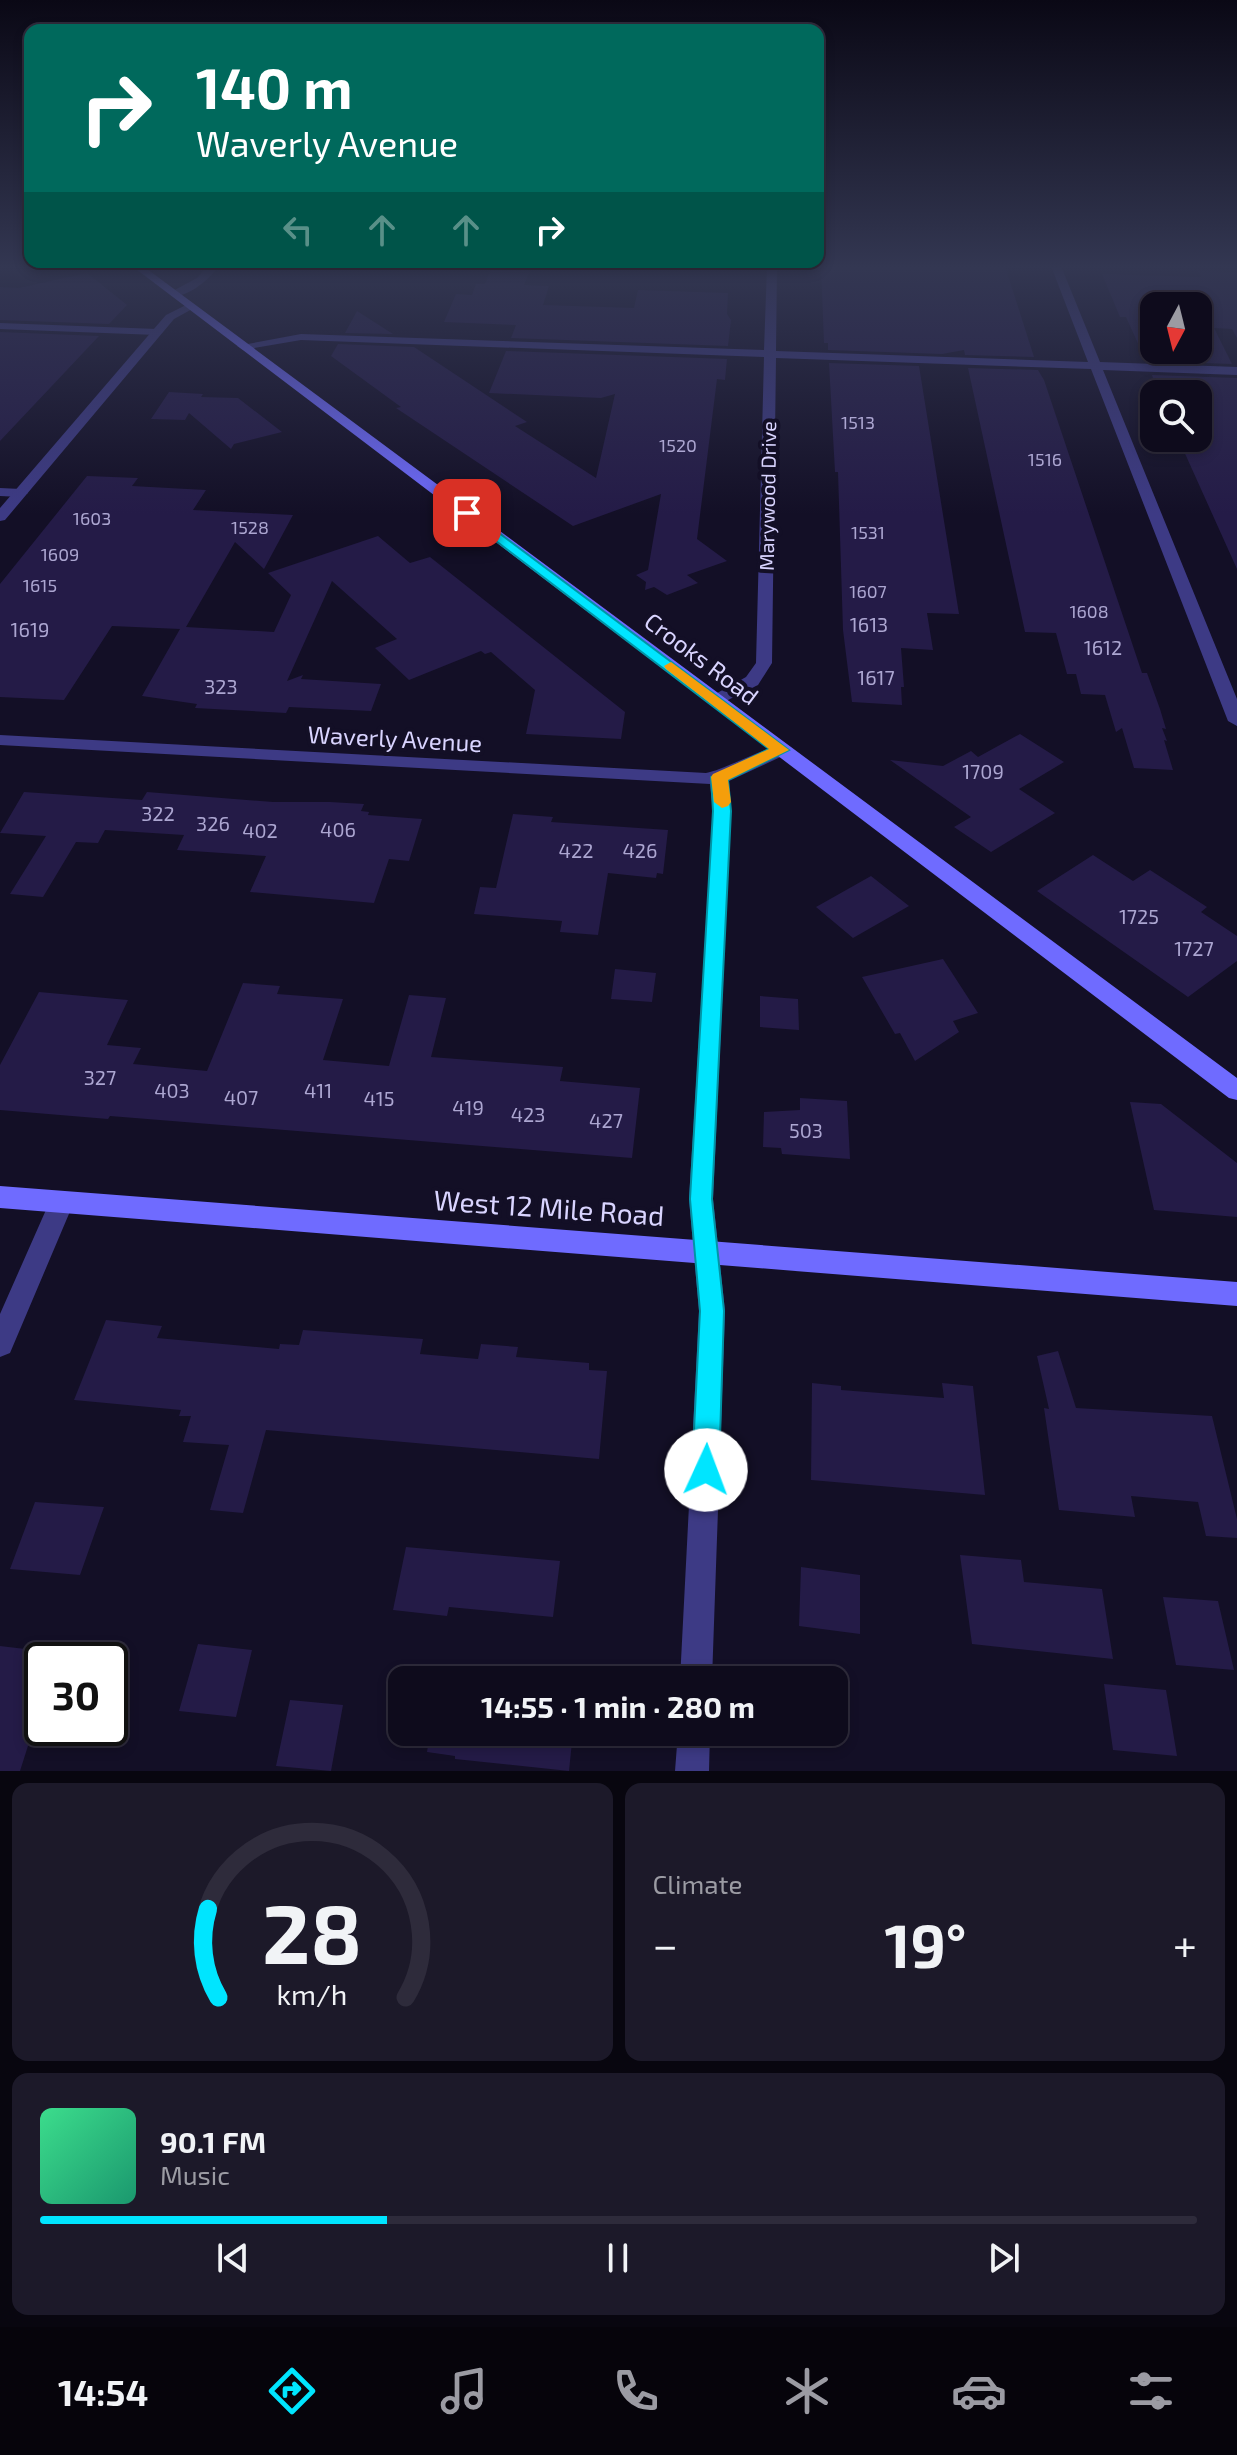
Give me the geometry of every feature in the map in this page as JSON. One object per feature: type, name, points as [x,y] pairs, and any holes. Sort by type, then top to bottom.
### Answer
[{"type":"main road","name":"Crooks Road","points":[[247,349],[1237,1091]]},
{"type":"main road","name":"West 12 Mile Road","points":[[0,1197],[1237,1294]]},
{"type":"street","points":[[0,517],[143,349]]},
{"type":"street","points":[[604,349],[1237,371]]},
{"type":"street","name":"Marywood Drive","points":[[716,701],[752,681],[764,663],[770,349]]},
{"type":"street","points":[[1089,349],[1237,721]]},
{"type":"street","points":[[0,492],[21,493]]},
{"type":"street","name":"Waverly Avenue","points":[[0,740],[696,779],[719,777],[781,750]]},
{"type":"street","points":[[697,1666],[712,1311],[701,1199],[722,811],[719,777]]},
{"type":"street","points":[[0,1344],[62,1202]]},
{"type":"street","points":[[692,1771],[693,1746]]},
{"type":"building","points":[[0,349],[87,349],[0,441]]},
{"type":"building","points":[[335,349],[416,349],[527,422],[515,426],[596,478],[615,394],[601,398],[489,393],[506,351],[727,359],[725,380],[717,379],[697,539],[727,561],[687,575],[698,583],[667,595],[654,587],[645,590],[646,582],[636,575],[648,570],[661,494],[573,526],[396,408],[401,407],[331,356]]},
{"type":"building","points":[[1031,349],[1034,357],[965,355],[964,350],[942,354],[828,350]]},
{"type":"building","points":[[1212,349],[1224,349],[1232,364],[1212,363]]},
{"type":"building","points":[[829,363],[919,366],[959,614],[927,613],[933,650],[901,648],[902,705],[852,702],[843,630],[838,472],[835,472]]},
{"type":"building","points":[[968,368],[1038,370],[1044,380],[1142,673],[1147,673],[1160,709],[1166,729],[1162,728],[1167,741],[1164,740],[1173,770],[1134,768],[1122,728],[1116,732],[1105,695],[1081,694],[1076,674],[1067,674],[1056,633],[1025,632]]},
{"type":"building","points":[[1152,375],[1237,378],[1237,569],[1184,452],[1212,452],[1212,380],[1154,380]]},
{"type":"building","points":[[169,392],[238,398],[282,432],[234,444],[231,449],[189,413],[185,420],[151,419]]},
{"type":"building","points":[[87,476],[138,478],[132,486],[206,490],[193,510],[293,515],[264,569],[235,542],[186,627],[274,632],[291,595],[268,573],[378,536],[410,563],[430,557],[625,712],[621,739],[526,734],[535,690],[491,652],[485,654],[481,651],[409,680],[375,648],[397,639],[332,581],[287,681],[303,675],[301,679],[381,684],[371,711],[289,707],[286,713],[195,708],[197,704],[142,696],[180,629],[112,626],[64,700],[0,697],[0,584]]},
{"type":"building","points":[[1020,734],[1064,762],[1019,789],[1055,813],[991,852],[954,827],[971,817],[890,760],[943,766],[971,751],[978,757]]},
{"type":"building","points":[[24,792],[142,800],[147,792],[273,802],[364,804],[361,811],[369,812],[368,815],[422,819],[409,861],[389,859],[374,903],[250,892],[266,856],[177,850],[184,835],[105,830],[98,843],[76,842],[43,897],[10,894],[46,836],[0,833]]},
{"type":"building","points":[[513,814],[553,817],[551,822],[668,830],[663,874],[657,873],[656,878],[608,873],[598,935],[560,932],[562,921],[474,914],[480,887],[496,888]]},
{"type":"building","points":[[1093,855],[1133,881],[1150,870],[1207,907],[1201,912],[1237,936],[1237,961],[1188,997],[1037,891]]},
{"type":"building","points":[[871,876],[909,906],[853,938],[816,907]]},
{"type":"building","points":[[943,959],[978,1013],[953,1021],[959,1032],[915,1061],[900,1033],[895,1034],[862,977]]},
{"type":"building","points":[[615,969],[656,973],[652,1002],[611,999]]},
{"type":"building","points":[[243,983],[280,986],[277,994],[343,999],[323,1060],[389,1066],[409,995],[446,998],[431,1057],[563,1067],[560,1081],[640,1088],[632,1158],[0,1110],[0,1065],[39,992],[128,1000],[107,1045],[141,1048],[133,1064],[207,1071]]},
{"type":"building","points":[[760,996],[798,999],[799,1030],[760,1027]]},
{"type":"building","points":[[800,1098],[847,1101],[850,1159],[782,1154],[781,1148],[763,1147],[764,1112],[800,1110]]},
{"type":"building","points":[[1130,1102],[1161,1104],[1237,1163],[1237,1217],[1154,1210]]},
{"type":"building","points":[[106,1320],[162,1326],[157,1338],[279,1349],[280,1344],[299,1345],[303,1330],[423,1339],[420,1354],[478,1359],[481,1344],[518,1347],[516,1357],[589,1363],[589,1370],[607,1371],[599,1459],[266,1430],[243,1513],[210,1510],[229,1445],[183,1442],[191,1416],[179,1416],[181,1410],[74,1400]]},
{"type":"building","points":[[1058,1351],[1076,1408],[1212,1416],[1237,1519],[1237,1538],[1206,1536],[1198,1502],[1131,1496],[1135,1517],[1059,1510],[1044,1408],[1049,1409],[1037,1356]]},
{"type":"building","points":[[812,1383],[841,1386],[841,1390],[944,1398],[942,1383],[973,1386],[985,1495],[811,1480]]},
{"type":"building","points":[[35,1502],[104,1507],[80,1575],[10,1569]]},
{"type":"building","points":[[406,1547],[560,1561],[553,1617],[449,1607],[447,1616],[393,1610]]},
{"type":"building","points":[[960,1555],[1021,1560],[1024,1582],[1102,1589],[1113,1659],[972,1644]]},
{"type":"building","points":[[801,1567],[860,1575],[860,1634],[799,1626]]},
{"type":"building","points":[[1163,1597],[1218,1601],[1234,1670],[1176,1665]]},
{"type":"building","points":[[198,1644],[252,1650],[236,1717],[179,1711]]},
{"type":"building","points":[[0,1646],[24,1649],[24,1746],[28,1746],[20,1771],[0,1771]]},
{"type":"building","points":[[1104,1684],[1166,1690],[1177,1756],[1113,1750]]},
{"type":"building","points":[[290,1700],[343,1705],[331,1771],[276,1766]]},
{"type":"building","points":[[428,1746],[572,1746],[569,1771],[455,1759],[455,1756],[427,1752]]},
{"type":"slow traffic","points":[[671,666],[781,750],[749,767],[719,777],[722,802]]},
{"type":"route","points":[[467,513],[781,750],[749,767],[719,777],[722,811],[701,1199],[712,1311],[706,1470]]}]
